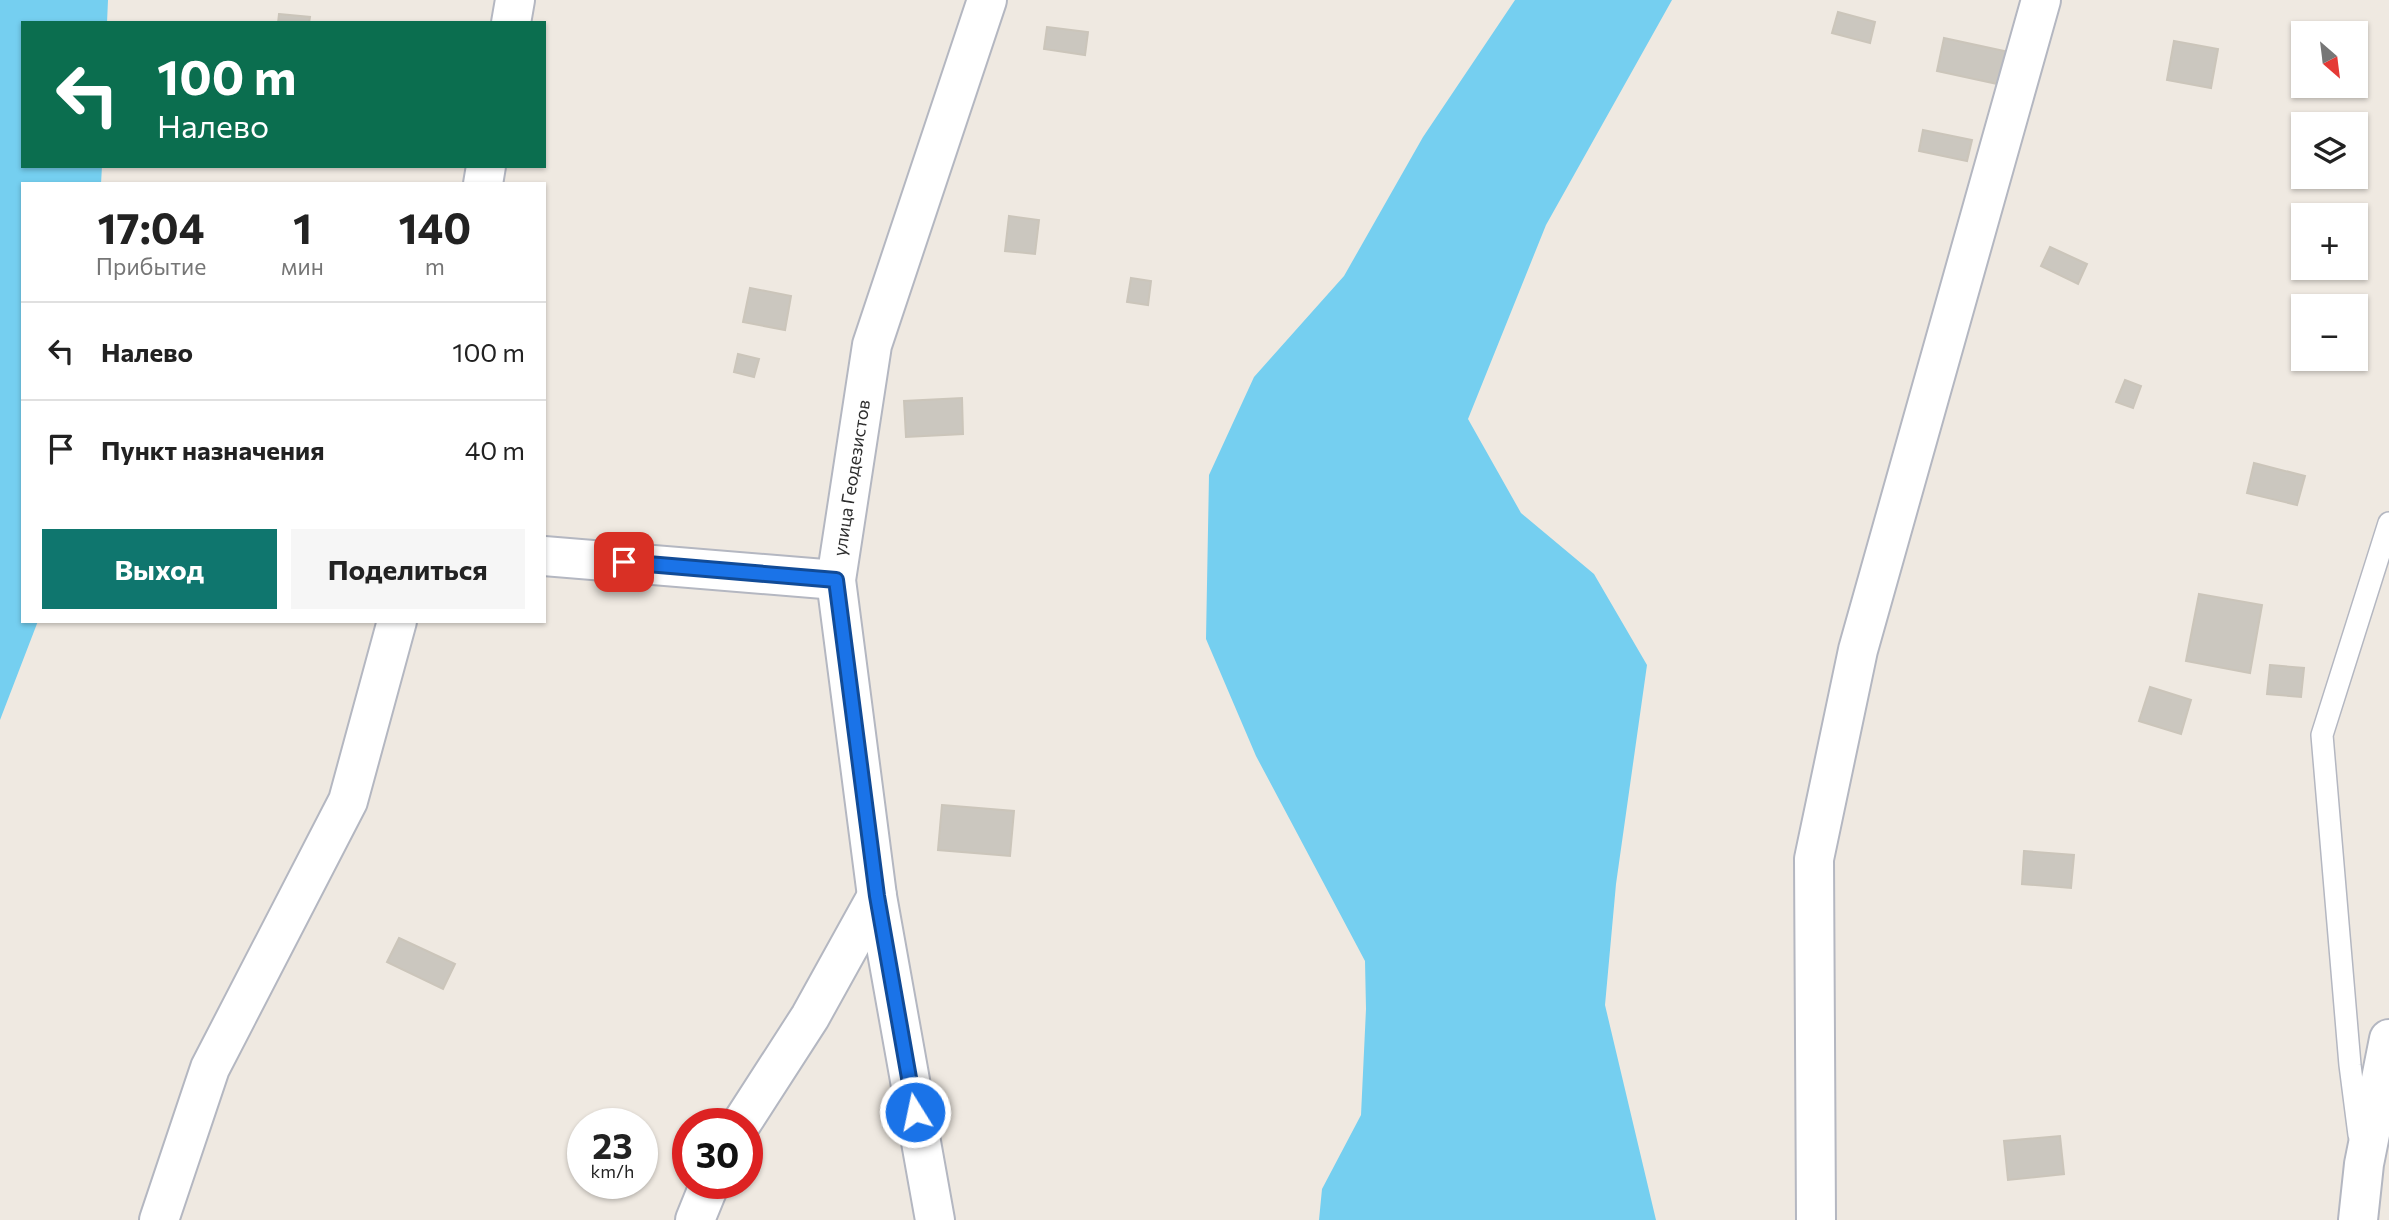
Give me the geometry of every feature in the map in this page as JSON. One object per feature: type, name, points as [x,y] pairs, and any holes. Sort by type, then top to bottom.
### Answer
[{"type":"street","points":[[511,21],[515,0]]},
{"type":"street","name":"улица Геодезистов","points":[[935,1220],[877,896],[836,580],[872,345],[987,0]]},
{"type":"street","points":[[1816,1220],[1814,859],[1858,650],[2041,0]]},
{"type":"street","points":[[546,556],[836,580]]},
{"type":"street","points":[[159,1220],[210,1068],[348,801],[396,623]]},
{"type":"street","points":[[751,1108],[810,1017],[877,896]]},
{"type":"street","points":[[2358,1220],[2364,1164],[2389,1039]]},
{"type":"street","points":[[695,1220],[704,1199]]},
{"type":"lane","points":[[2364,1164],[2350,1065],[2322,735],[2389,523]]},
{"type":"water","points":[[0,0],[108,0],[107,21],[21,21],[21,168],[102,168],[101,182],[21,182],[21,623],[37,623],[0,720]]},
{"type":"water","points":[[1515,0],[1672,0],[1546,225],[1468,419],[1521,513],[1594,574],[1647,665],[1616,884],[1605,1005],[1656,1220],[1319,1220],[1322,1189],[1361,1115],[1366,1009],[1365,961],[1256,756],[1206,639],[1209,475],[1254,377],[1344,276],[1423,137]]},
{"type":"building","points":[[1838,12],[1875,22],[1870,43],[1832,33]]},
{"type":"building","points":[[279,14],[310,17],[309,21],[278,21]]},
{"type":"building","points":[[1047,27],[1088,32],[1085,55],[1044,49]]},
{"type":"building","points":[[1944,38],[2009,52],[2002,85],[1937,71]]},
{"type":"building","points":[[2174,41],[2218,49],[2211,88],[2167,80]]},
{"type":"building","points":[[1923,130],[1972,140],[1967,161],[1919,151]]},
{"type":"building","points":[[1009,216],[1039,220],[1035,254],[1005,251]]},
{"type":"building","points":[[2050,247],[2087,264],[2078,284],[2041,266]]},
{"type":"building","points":[[1131,278],[1151,281],[1148,305],[1127,302]]},
{"type":"building","points":[[750,288],[791,296],[785,330],[743,322]]},
{"type":"building","points":[[738,354],[759,359],[754,377],[734,372]]},
{"type":"building","points":[[2125,380],[2141,386],[2133,408],[2116,402]]},
{"type":"building","points":[[962,398],[963,434],[906,437],[904,401]]},
{"type":"building","points":[[2254,463],[2305,476],[2297,505],[2247,493]]},
{"type":"building","points":[[2199,594],[2262,605],[2250,673],[2186,661]]},
{"type":"building","points":[[2270,665],[2304,668],[2301,697],[2267,694]]},
{"type":"building","points":[[2150,687],[2191,700],[2181,734],[2139,721]]},
{"type":"building","points":[[942,805],[1014,811],[1010,856],[938,850]]},
{"type":"building","points":[[2024,851],[2074,855],[2071,888],[2022,884]]},
{"type":"building","points":[[399,938],[455,964],[443,989],[387,962]]},
{"type":"building","points":[[2060,1136],[2064,1174],[2008,1180],[2004,1141]]},
{"type":"route","points":[[624,562],[836,580],[877,896],[915,1112]]}]
